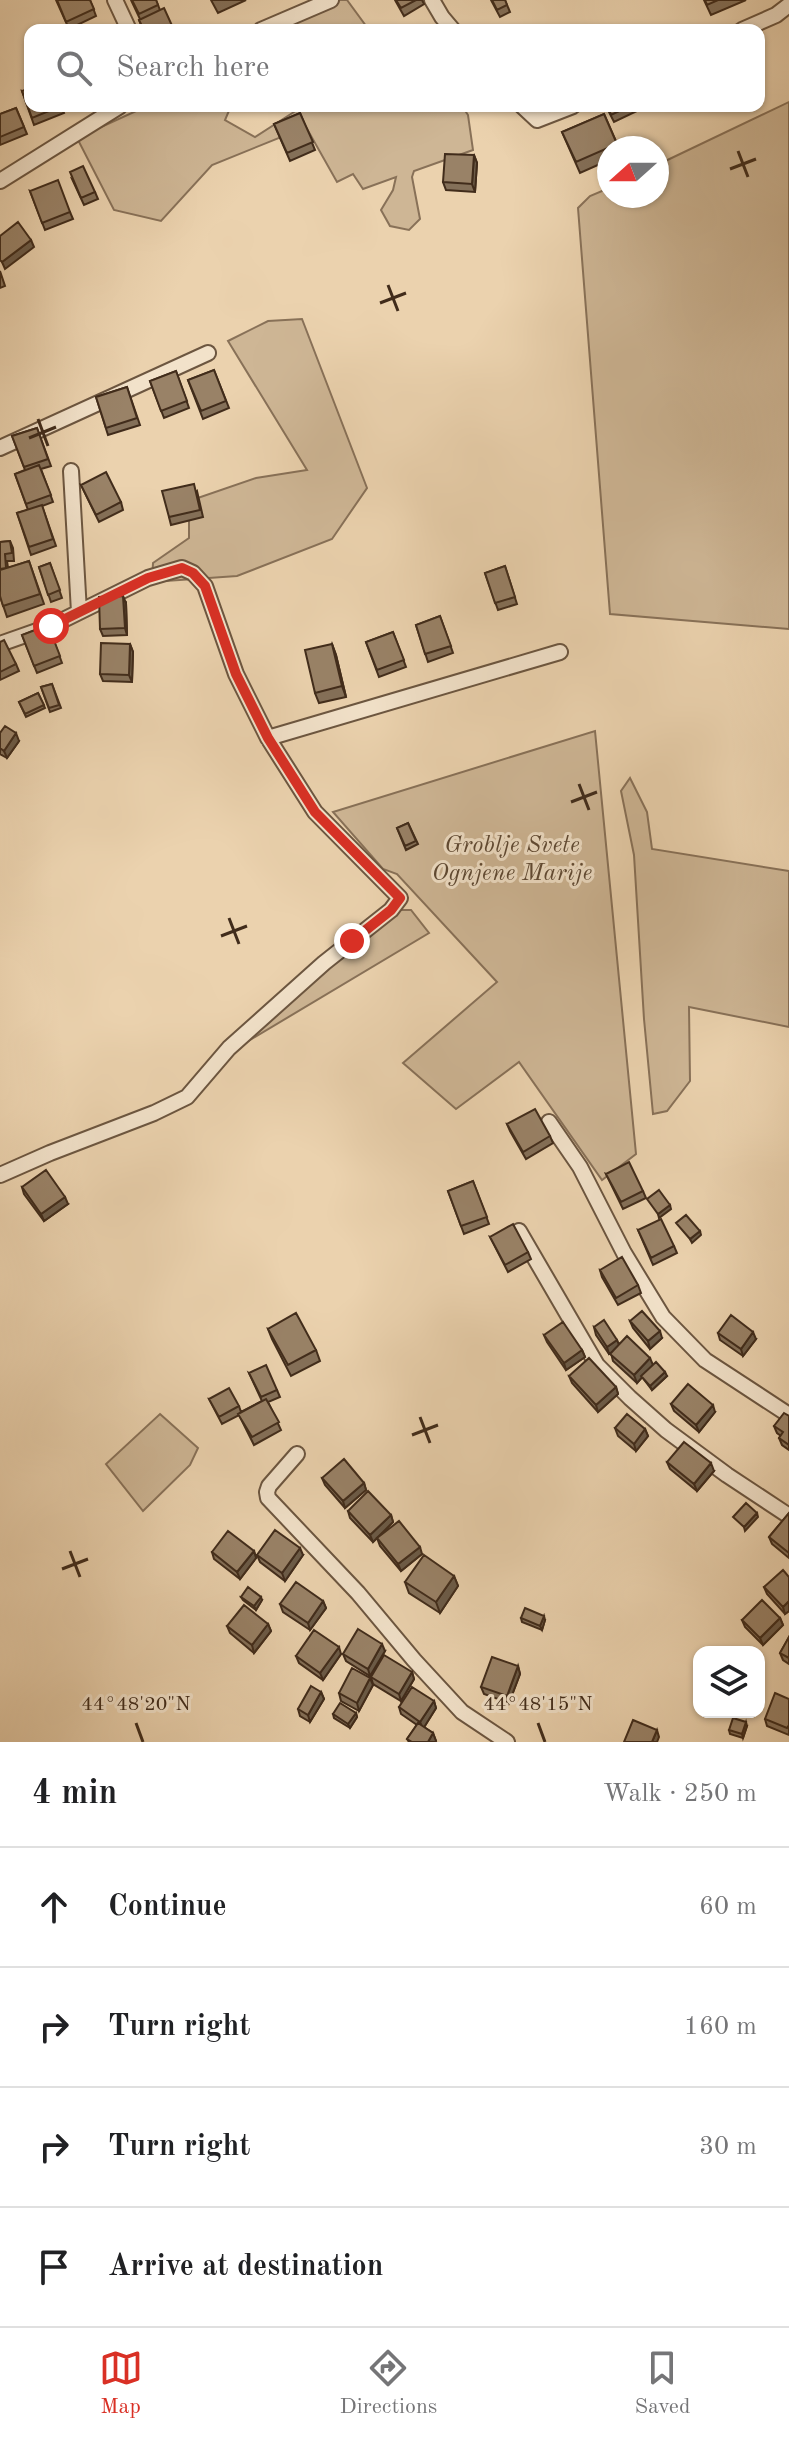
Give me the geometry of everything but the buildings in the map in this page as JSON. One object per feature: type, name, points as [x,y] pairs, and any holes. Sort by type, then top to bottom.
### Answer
[{"type":"street","points":[[115,0],[126,24]]},
{"type":"street","points":[[275,24],[331,0]]},
{"type":"street","points":[[432,0],[449,24]]},
{"type":"street","points":[[756,24],[789,5]]},
{"type":"street","points":[[0,181],[110,112]]},
{"type":"street","points":[[528,112],[537,120],[558,112]]},
{"type":"street","points":[[0,448],[208,353]]},
{"type":"street","points":[[71,471],[79,612]]},
{"type":"street","points":[[0,644],[51,626],[148,578],[182,568],[193,573],[205,586],[236,674],[268,738],[315,812],[400,898],[391,910],[324,963],[229,1048],[187,1097],[0,1175]]},
{"type":"street","points":[[268,738],[560,652]]},
{"type":"street","points":[[549,1122],[580,1167],[624,1253],[663,1317],[705,1360],[789,1415]]},
{"type":"street","points":[[519,1231],[597,1365],[666,1430],[789,1516]]},
{"type":"street","points":[[297,1454],[269,1486],[268,1498],[358,1593],[462,1712],[507,1742]]},
{"type":"green space","points":[[331,0],[347,0],[365,24],[275,24]]},
{"type":"green space","points":[[789,102],[789,629],[610,614],[578,208],[597,193],[597,208],[669,208],[669,159]]},
{"type":"green space","points":[[134,112],[228,112],[225,120],[255,137],[294,112],[466,112],[473,150],[414,171],[412,177],[420,219],[409,230],[390,226],[381,210],[393,190],[396,177],[363,189],[353,174],[337,182],[306,127],[212,165],[161,221],[114,210],[77,138]]},
{"type":"green space","points":[[302,319],[367,488],[332,539],[237,576],[152,582],[153,563],[189,538],[189,501],[256,478],[307,470],[228,341],[268,321]]},
{"type":"green space","name":"Groblje Svete Ognjene Marije","points":[[595,731],[636,1154],[602,1180],[519,1062],[456,1109],[403,1063],[497,982],[397,874],[383,869],[333,812]]},
{"type":"green space","points":[[630,778],[647,812],[652,849],[789,871],[789,1027],[689,1007],[690,1081],[667,1111],[653,1114],[634,855],[621,791]]},
{"type":"green space","points":[[391,910],[411,910],[429,933],[245,1043]]},
{"type":"green space","points":[[160,1414],[198,1448],[190,1465],[143,1511],[106,1464]]},
{"type":"route","points":[[51,626],[148,578],[182,568],[193,573],[205,586],[236,674],[268,738],[315,812],[400,898],[391,910],[352,941]]}]
